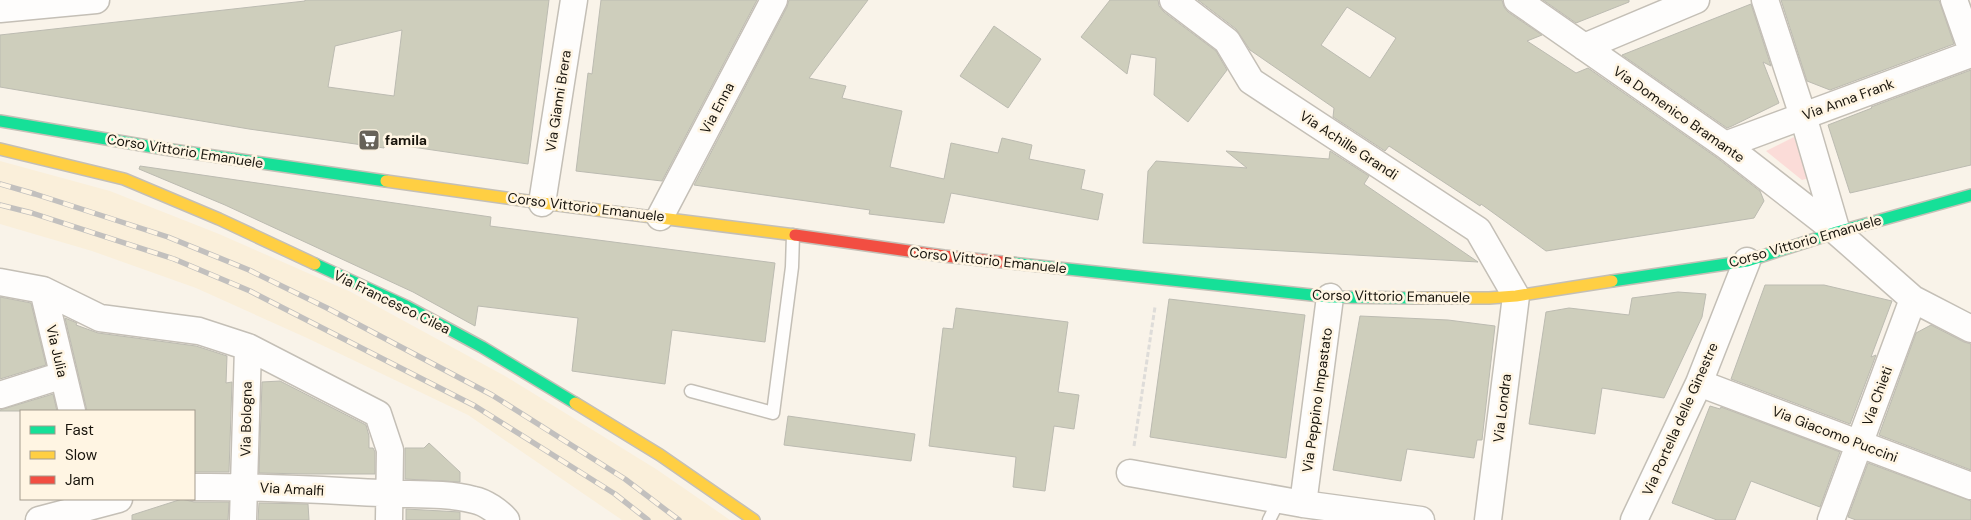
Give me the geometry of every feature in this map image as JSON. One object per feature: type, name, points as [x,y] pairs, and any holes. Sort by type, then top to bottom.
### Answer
[{"type":"main road","name":"Corso Vittorio Emanuele","points":[[0,121],[165,149],[944,256],[1330,297],[1489,298],[1516,296],[1747,261],[1837,232],[1971,195]]},
{"type":"main road","name":"Via Francesco Cilea","points":[[0,149],[124,180],[219,219],[406,306],[482,347],[644,444],[754,520]]},
{"type":"street","points":[[0,9],[96,0]]},
{"type":"street","name":"Via Gianni Brera","points":[[542,202],[574,0]]},
{"type":"street","name":"Via Enna","points":[[660,217],[774,0]]},
{"type":"street","name":"Via Achille Grandi","points":[[1173,0],[1226,41],[1251,81],[1478,230],[1516,296]]},
{"type":"street","name":"Via Domenico Bramante","points":[[1517,0],[1724,145],[1837,232],[1913,299],[1971,329]]},
{"type":"street","points":[[1584,47],[1696,0]]},
{"type":"street","points":[[1765,0],[1803,116],[1837,232]]},
{"type":"street","points":[[1954,0],[1971,48]]},
{"type":"street","name":"Via Anna Frank","points":[[1724,145],[1971,54]]},
{"type":"street","name":"Via Portella delle Ginestre","points":[[1634,520],[1699,383],[1747,261]]},
{"type":"street","points":[[0,282],[44,290],[100,318],[199,331],[248,347],[378,414],[390,450],[389,520]]},
{"type":"street","name":"Via Julia","points":[[44,290],[72,410]]},
{"type":"street","name":"Via Londra","points":[[1488,520],[1516,296]]},
{"type":"street","name":"Via Peppino Impastato","points":[[1284,508],[1330,297]]},
{"type":"street","name":"Via Chieti","points":[[1831,520],[1913,299]]},
{"type":"street","name":"Via Bologna","points":[[243,520],[248,347]]},
{"type":"street","points":[[0,394],[63,375]]},
{"type":"street","name":"Via Giacomo Puccini","points":[[1699,383],[1971,486]]},
{"type":"street","points":[[1130,474],[1284,508],[1421,520]]},
{"type":"street","name":"Via Amalfi","points":[[195,487],[244,486],[389,494],[450,495],[477,500],[506,520]]},
{"type":"street","points":[[39,520],[103,506]]},
{"type":"lane","points":[[691,391],[773,413],[792,267],[793,235]]},
{"type":"path","points":[[1130,474],[1159,279]]},
{"type":"shaded area","points":[[1794,137],[1809,178],[1802,180],[1766,151]]},
{"type":"shaded area","points":[[0,161],[110,191],[219,234],[351,292],[505,376],[656,469],[730,520],[622,520],[468,415],[307,338],[196,288],[92,251],[0,224]]},
{"type":"building","points":[[549,0],[528,164],[385,143],[384,148],[249,129],[0,87],[0,35],[305,1]],"holes":[[[402,30],[394,96],[328,87],[335,46]]]},
{"type":"building","points":[[601,0],[757,0],[662,181],[576,171],[588,73],[592,74]]},
{"type":"building","points":[[789,0],[868,0],[809,78],[846,86],[842,98],[902,111],[890,167],[944,179],[951,143],[998,153],[1002,138],[1032,145],[1029,159],[1085,170],[1081,189],[1103,194],[1098,220],[951,193],[944,223],[869,214],[870,210],[694,185]]},
{"type":"building","points":[[1110,0],[1158,0],[1159,6],[1164,12],[1216,51],[1227,70],[1188,122],[1154,95],[1156,58],[1131,54],[1127,74],[1081,37]]},
{"type":"building","points":[[1198,0],[1502,0],[1508,12],[1542,35],[1527,41],[1576,73],[1588,68],[1716,157],[1760,191],[1764,201],[1754,218],[1546,251],[1481,204],[1480,206],[1389,146],[1385,151],[1333,117],[1334,108],[1250,50],[1236,29]],"holes":[[[1347,7],[1396,38],[1370,78],[1321,45]]]},
{"type":"building","points":[[1543,0],[1629,0],[1629,2],[1576,23]]},
{"type":"building","points":[[1781,0],[1939,0],[1954,44],[1830,90],[1807,81]]},
{"type":"building","points":[[1751,4],[1771,66],[1763,62],[1779,103],[1727,128],[1622,55]]},
{"type":"building","points":[[994,26],[1041,59],[1008,108],[960,76]]},
{"type":"building","points":[[1971,70],[1971,165],[1850,193],[1828,125]]},
{"type":"building","points":[[1226,151],[1329,159],[1330,151],[1369,176],[1364,184],[1478,262],[1143,243],[1148,171],[1156,161],[1247,168]]},
{"type":"building","points":[[140,166],[491,217],[490,226],[775,263],[765,342],[672,330],[665,384],[572,371],[578,318],[478,306],[475,326],[413,292],[225,205],[139,169]]},
{"type":"building","points":[[1765,285],[1824,285],[1892,301],[1871,357],[1876,355],[1850,424],[1731,379]]},
{"type":"building","points":[[1678,292],[1706,294],[1702,317],[1664,398],[1602,388],[1595,434],[1529,424],[1546,312],[1569,308],[1629,315],[1632,298]]},
{"type":"building","points":[[0,297],[31,303],[46,365],[0,379]]},
{"type":"building","points":[[1169,299],[1305,315],[1286,458],[1150,437]]},
{"type":"building","points":[[956,308],[1068,322],[1058,392],[1079,395],[1074,429],[1054,426],[1045,491],[1013,487],[1016,457],[929,446],[943,328],[953,329]]},
{"type":"building","points":[[1360,316],[1448,320],[1495,326],[1482,440],[1477,440],[1474,458],[1407,449],[1401,481],[1333,470]]},
{"type":"building","points":[[65,318],[77,323],[76,325],[98,333],[196,346],[227,356],[226,383],[232,382],[229,472],[195,472],[195,410],[87,410]]},
{"type":"building","points":[[1931,325],[1971,344],[1971,470],[1879,435],[1916,333]]},
{"type":"building","points":[[280,381],[366,425],[369,436],[369,448],[373,448],[375,452],[375,474],[259,473],[262,382]]},
{"type":"building","points":[[53,394],[57,410],[0,411]]},
{"type":"building","points":[[1710,406],[1720,409],[1721,407],[1840,452],[1820,507],[1751,481],[1735,520],[1717,520],[1672,503]]},
{"type":"building","points":[[788,416],[915,434],[911,461],[784,445]]},
{"type":"building","points":[[429,443],[460,472],[460,482],[405,479],[405,448],[424,448]]},
{"type":"building","points":[[1868,463],[1971,501],[1971,520],[1856,520],[1848,517]]},
{"type":"building","points":[[179,500],[229,502],[228,520],[132,520],[132,515]]},
{"type":"building","points":[[259,503],[308,504],[309,520],[258,520]]},
{"type":"building","points":[[406,509],[460,512],[460,520],[406,520]]},
{"type":"railway","points":[[0,184],[168,237],[249,270],[327,308],[492,395],[625,479],[679,520]]},
{"type":"railway","points":[[0,205],[32,213],[174,259],[250,291],[475,406],[615,494],[648,520]]},
{"type":"traffic: fast","points":[[0,121],[165,149],[386,181]]},
{"type":"traffic: fast","points":[[1612,281],[1747,261],[1837,232],[1971,195]]},
{"type":"traffic: fast","points":[[1012,263],[1330,297],[1415,298]]},
{"type":"traffic: fast","points":[[315,264],[406,306],[482,347],[575,403]]},
{"type":"traffic: slow","points":[[0,149],[124,179],[219,219],[315,264]]},
{"type":"traffic: slow","points":[[386,181],[795,235]]},
{"type":"traffic: slow","points":[[1415,298],[1516,296],[1612,281]]},
{"type":"traffic: slow","points":[[575,403],[660,455],[754,520]]},
{"type":"traffic: jam","points":[[795,235],[944,256],[1012,263]]},
{"type":"place","name":"famila","points":[[369,140]]}]
